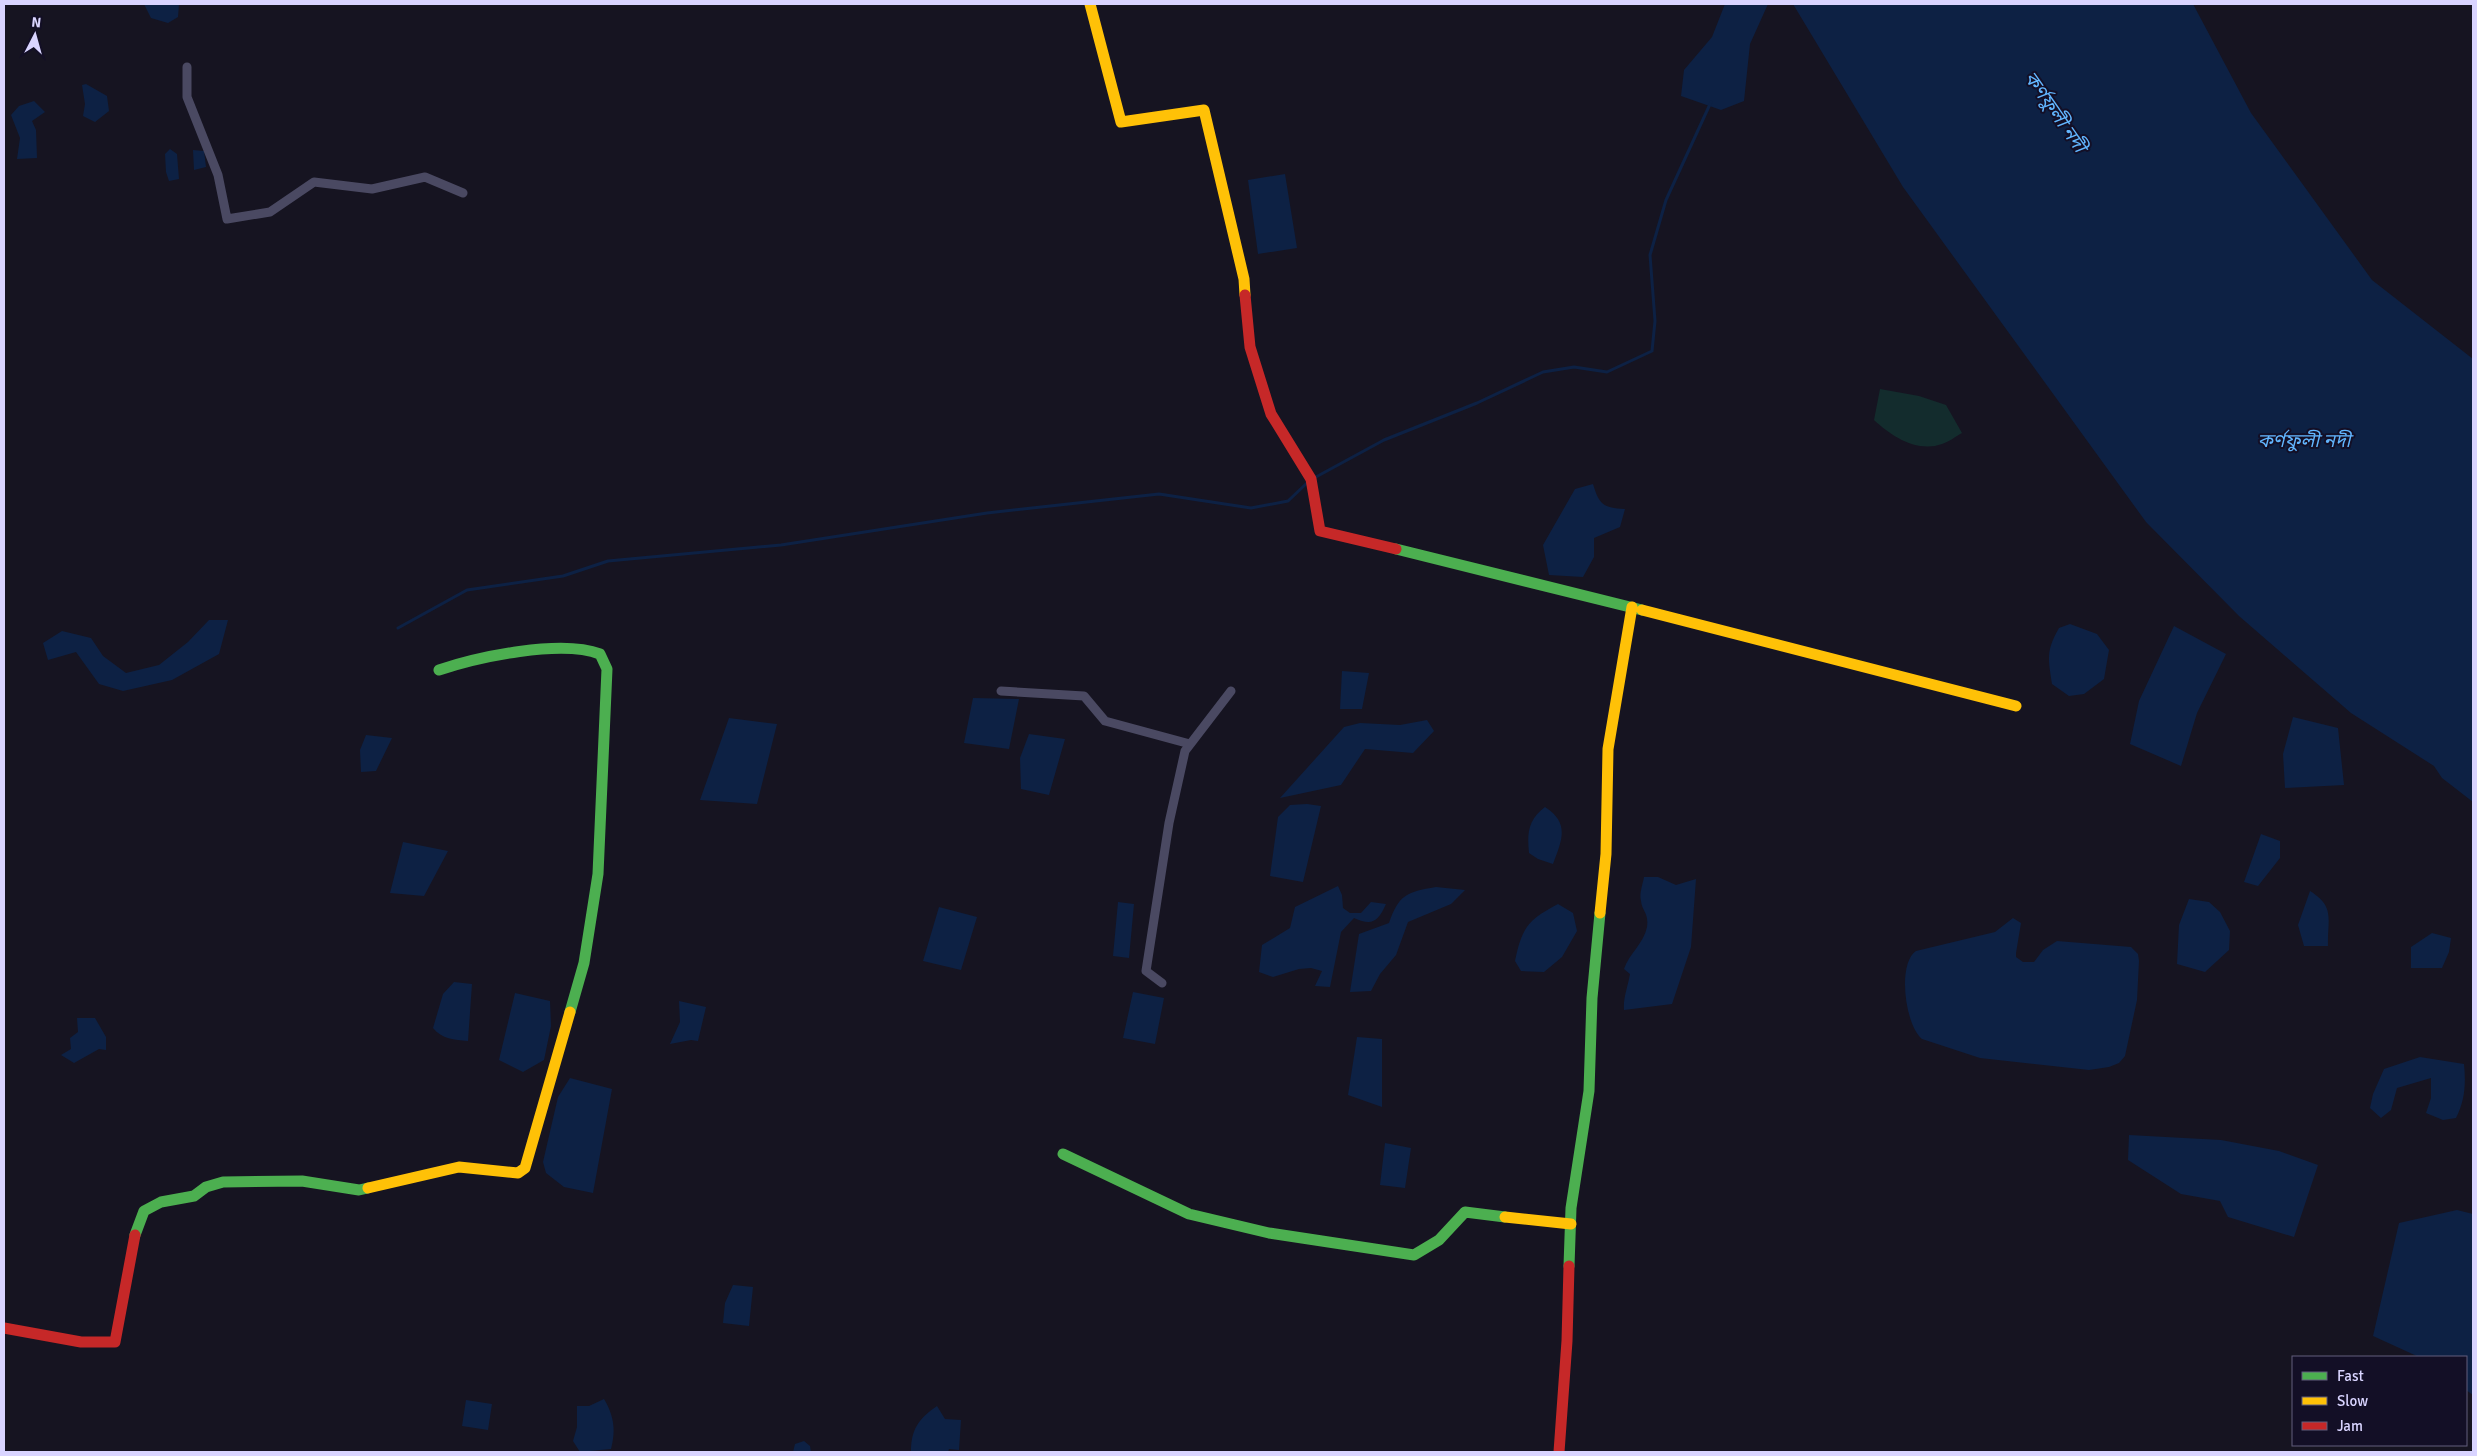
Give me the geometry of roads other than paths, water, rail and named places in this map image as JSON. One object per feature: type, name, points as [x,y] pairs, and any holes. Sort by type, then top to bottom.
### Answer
[{"type":"street","points":[[1090,4],[1121,122],[1204,110],[1244,279],[1250,346],[1271,414],[1311,479],[1320,531],[1632,607],[2016,706]]},
{"type":"street","points":[[187,67],[187,97],[218,175],[227,218],[270,212],[314,182],[372,189],[425,177],[463,193]]},
{"type":"street","points":[[1559,1452],[1567,1340],[1571,1224],[1589,1091],[1592,998],[1606,854],[1608,749],[1632,607]]},
{"type":"street","points":[[4,1328],[81,1342],[115,1342],[132,1245],[138,1222],[144,1211],[161,1202],[194,1196],[206,1187],[223,1182],[279,1180],[359,1190],[459,1167],[518,1173],[525,1168],[584,963],[598,874],[607,669],[600,654],[592,651],[524,650],[470,659],[439,670]]},
{"type":"street","points":[[1000,691],[1084,696],[1104,721],[1190,744]]},
{"type":"street","points":[[1162,983],[1146,971],[1169,823],[1185,751],[1231,691]]},
{"type":"street","points":[[1063,1154],[1190,1214],[1269,1234],[1414,1255],[1439,1240],[1465,1212],[1571,1224]]},
{"type":"water","points":[[144,4],[179,4],[178,17],[168,23],[151,18]]},
{"type":"water","points":[[1725,4],[1768,4],[1750,44],[1744,101],[1721,110],[1681,96],[1684,70],[1712,37]]},
{"type":"water","name":"কর্ণফুলী নদী","points":[[1793,4],[2193,4],[2251,113],[2372,280],[2473,359],[2473,802],[2442,778],[2434,766],[2351,713],[2239,616],[2146,522],[1903,187]]},
{"type":"water","points":[[86,84],[107,96],[109,111],[95,122],[83,116],[85,104],[82,85]]},
{"type":"water","points":[[34,101],[45,112],[32,121],[36,130],[37,158],[17,159],[20,138],[11,115],[19,106]]},
{"type":"water","points":[[170,149],[177,154],[179,179],[169,181],[166,172],[165,154]]},
{"type":"water","points":[[193,150],[204,151],[206,167],[194,170]]},
{"type":"water","points":[[1285,174],[1297,248],[1258,254],[1248,180]]},
{"type":"water","points":[[1593,484],[1597,496],[1603,504],[1625,509],[1620,527],[1594,538],[1594,557],[1583,577],[1549,575],[1543,545],[1575,489]]},
{"type":"water","points":[[209,620],[228,620],[219,654],[172,680],[123,691],[99,684],[76,652],[48,660],[43,643],[62,631],[91,638],[103,656],[126,673],[159,665],[188,642]]},
{"type":"water","points":[[2070,624],[2097,634],[2109,650],[2104,679],[2084,694],[2069,696],[2052,684],[2049,655],[2059,628]]},
{"type":"water","points":[[2174,626],[2226,654],[2197,713],[2181,766],[2130,744],[2139,701]]},
{"type":"water","points":[[1342,671],[1369,673],[1362,709],[1340,709]]},
{"type":"water","points":[[973,698],[1019,699],[1009,749],[964,743]]},
{"type":"water","points":[[2293,717],[2338,728],[2344,785],[2285,788],[2283,754]]},
{"type":"water","points":[[729,718],[777,724],[757,804],[700,800]]},
{"type":"water","points":[[1427,720],[1434,731],[1413,753],[1365,749],[1341,785],[1280,798],[1344,727],[1360,723],[1400,725]]},
{"type":"water","points":[[1029,734],[1065,739],[1049,795],[1021,789],[1020,758]]},
{"type":"water","points":[[366,735],[392,738],[376,771],[361,772],[360,750]]},
{"type":"water","points":[[1307,804],[1321,806],[1303,882],[1270,876],[1278,817],[1290,805]]},
{"type":"water","points":[[1545,807],[1558,819],[1562,832],[1553,864],[1538,859],[1529,853],[1528,839],[1530,827],[1535,817]]},
{"type":"water","points":[[2261,834],[2280,841],[2280,858],[2258,886],[2244,882]]},
{"type":"water","points":[[403,842],[448,851],[424,896],[390,893]]},
{"type":"water","points":[[1644,877],[1658,877],[1676,885],[1696,879],[1691,947],[1672,1004],[1624,1010],[1630,974],[1624,969],[1643,938],[1647,927],[1647,918],[1641,898]]},
{"type":"water","points":[[1338,886],[1342,895],[1343,908],[1350,913],[1361,913],[1371,902],[1386,904],[1374,921],[1365,922],[1354,918],[1341,932],[1330,987],[1315,986],[1322,971],[1311,968],[1299,969],[1273,977],[1259,972],[1262,945],[1290,928],[1295,907]]},
{"type":"water","points":[[1436,887],[1465,890],[1451,904],[1408,922],[1396,955],[1380,974],[1371,991],[1350,992],[1359,934],[1389,923],[1396,906],[1405,896]]},
{"type":"water","points":[[2310,891],[2324,903],[2327,909],[2329,921],[2328,946],[2304,946],[2298,925]]},
{"type":"water","points":[[2189,899],[2209,902],[2220,912],[2230,931],[2229,950],[2205,972],[2177,964],[2179,925]]},
{"type":"water","points":[[1118,902],[1134,904],[1129,958],[1113,956]]},
{"type":"water","points":[[1558,904],[1573,913],[1577,931],[1562,957],[1544,972],[1521,971],[1515,961],[1524,932],[1533,920]]},
{"type":"water","points":[[939,907],[977,917],[961,970],[923,961]]},
{"type":"water","points":[[2013,918],[2021,923],[2016,957],[2023,962],[2034,962],[2043,950],[2057,941],[2131,947],[2138,954],[2137,1000],[2125,1056],[2119,1063],[2109,1067],[2089,1070],[1980,1058],[1922,1039],[1916,1032],[1911,1021],[1905,995],[1905,981],[1910,958],[1916,951],[1995,932]]},
{"type":"water","points":[[2432,933],[2451,938],[2449,952],[2442,968],[2411,968],[2411,947]]},
{"type":"water","points":[[454,982],[472,984],[468,1041],[444,1037],[433,1028],[443,994]]},
{"type":"water","points":[[1133,992],[1164,998],[1155,1044],[1123,1038]]},
{"type":"water","points":[[515,993],[550,1001],[551,1026],[544,1060],[523,1072],[499,1060]]},
{"type":"water","points":[[679,1001],[706,1007],[698,1041],[691,1040],[670,1044],[680,1022]]},
{"type":"water","points":[[77,1018],[95,1018],[106,1037],[106,1050],[99,1049],[74,1063],[61,1055],[71,1049],[70,1038],[78,1032]]},
{"type":"water","points":[[1357,1037],[1382,1039],[1382,1107],[1348,1095]]},
{"type":"water","points":[[2420,1057],[2464,1064],[2464,1092],[2456,1118],[2443,1120],[2426,1113],[2431,1098],[2431,1078],[2397,1088],[2391,1110],[2381,1118],[2370,1108],[2373,1094],[2384,1069]]},
{"type":"water","points":[[570,1078],[612,1089],[593,1193],[564,1187],[546,1173],[543,1162],[558,1097]]},
{"type":"water","points":[[2129,1135],[2221,1140],[2279,1151],[2318,1165],[2294,1237],[2228,1217],[2220,1201],[2181,1194],[2128,1160]]},
{"type":"water","points":[[1385,1143],[1411,1148],[1405,1188],[1380,1185]]},
{"type":"water","points":[[2457,1210],[2473,1214],[2473,1395],[2467,1391],[2467,1356],[2417,1356],[2373,1336],[2399,1223]]},
{"type":"water","points":[[733,1285],[753,1287],[749,1326],[723,1323],[725,1303]]},
{"type":"water","points":[[604,1399],[613,1423],[611,1449],[580,1452],[573,1441],[577,1427],[577,1406],[589,1406]]},
{"type":"water","points":[[466,1400],[492,1404],[488,1430],[462,1426]]},
{"type":"water","points":[[937,1406],[945,1419],[961,1420],[959,1450],[949,1449],[948,1452],[911,1452],[912,1437],[920,1420]]},
{"type":"water","points":[[804,1441],[810,1446],[811,1452],[793,1452],[795,1444]]},
{"type":"waterway","points":[[1314,478],[1384,440],[1477,403],[1543,372],[1574,367],[1607,372],[1652,351],[1655,321],[1650,255],[1666,200],[1711,102]]},
{"type":"waterway","points":[[398,628],[467,590],[563,576],[608,561],[781,545],[987,513],[1159,494],[1251,508],[1288,501],[1307,483]]}]
